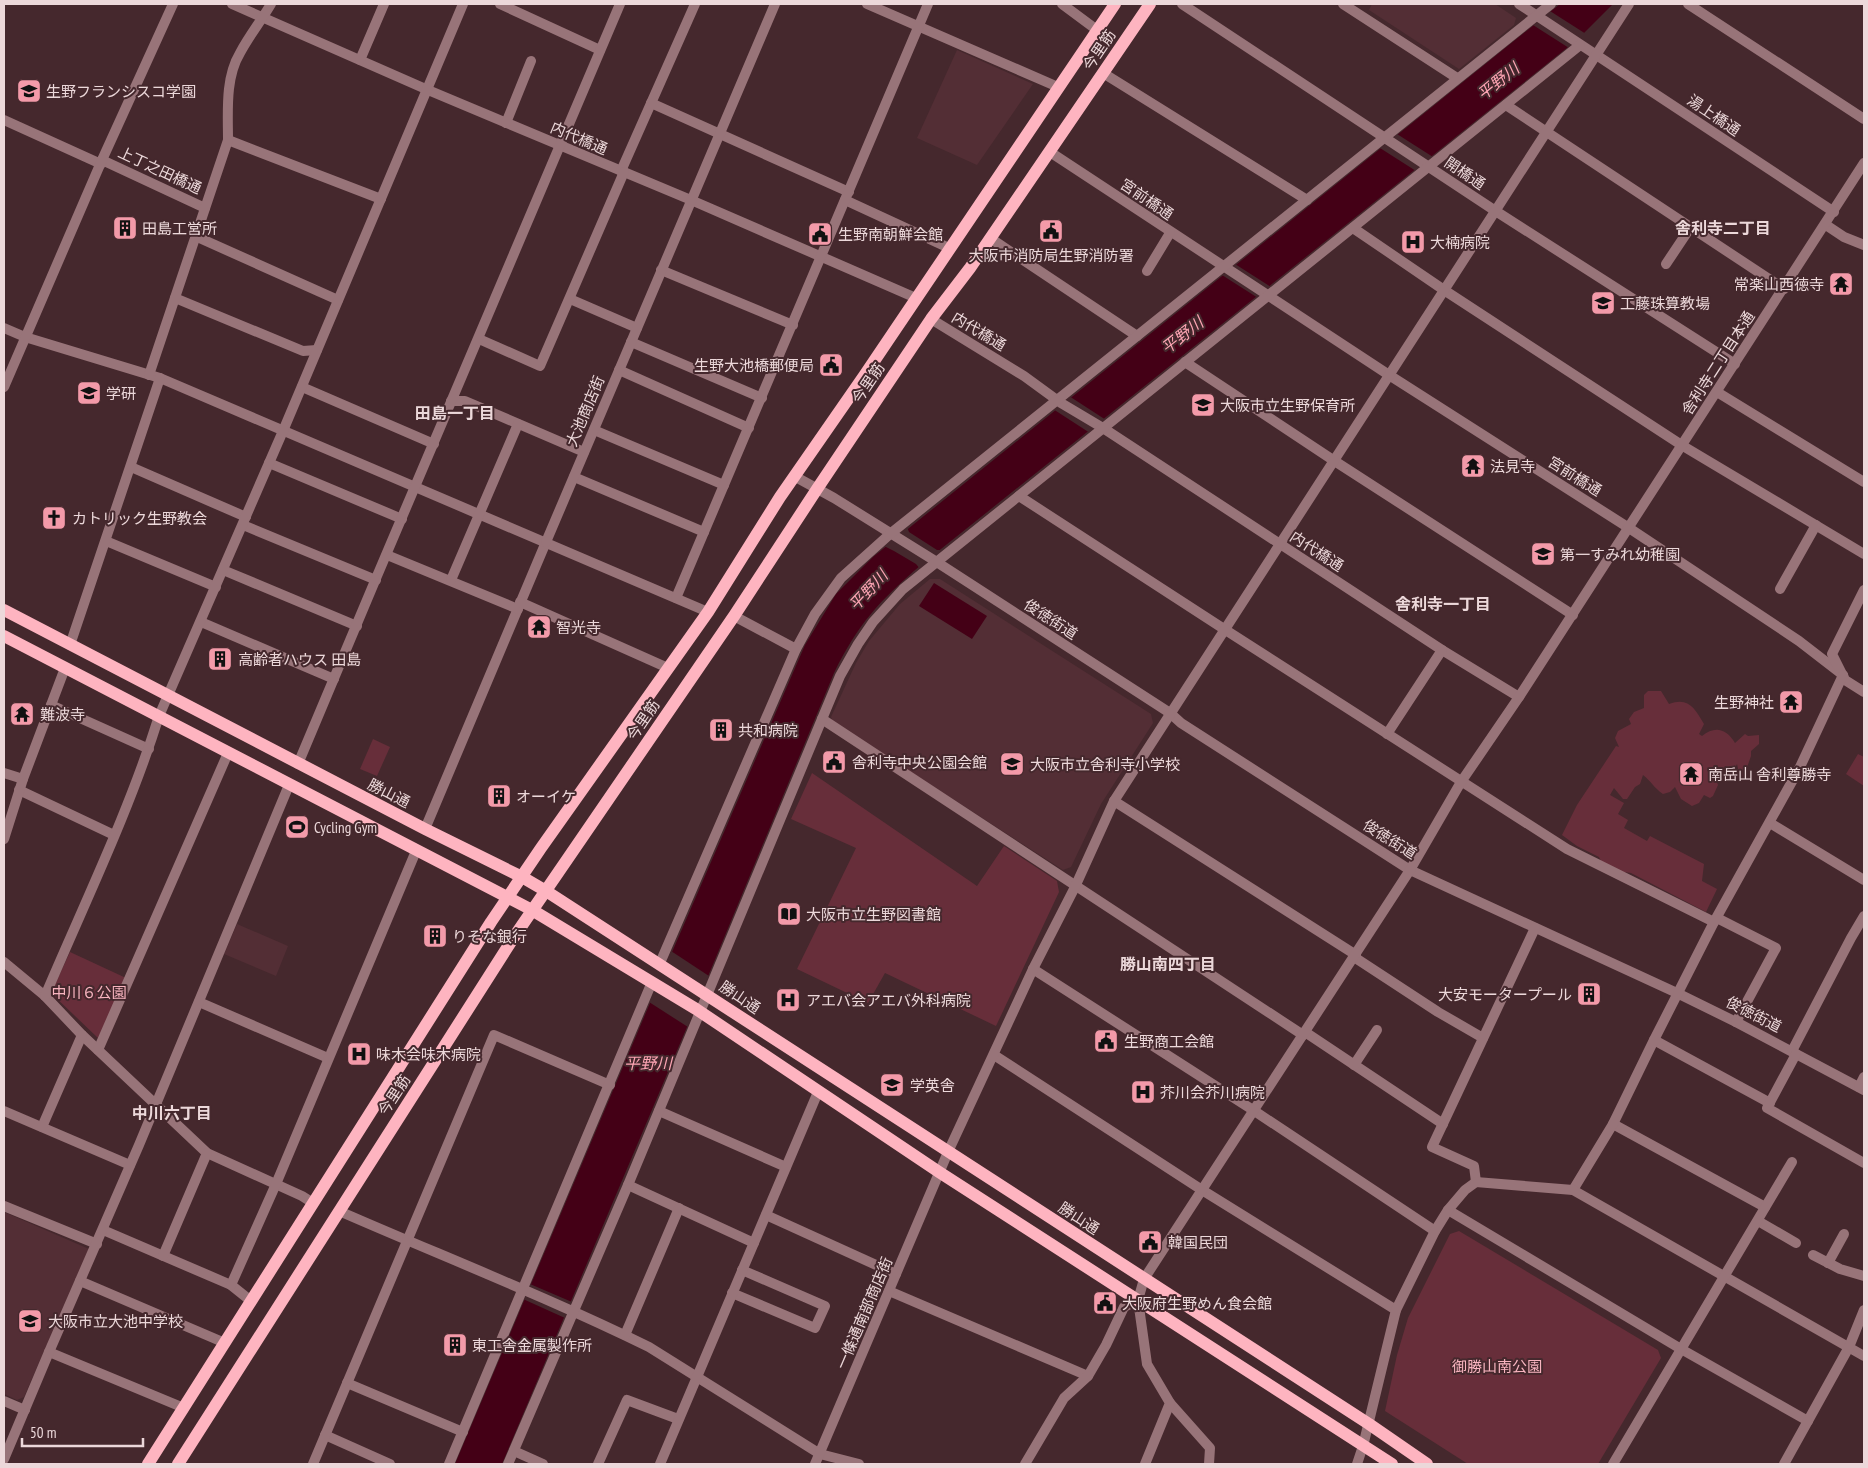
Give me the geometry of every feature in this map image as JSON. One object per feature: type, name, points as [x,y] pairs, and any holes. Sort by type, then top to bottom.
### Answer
[{"type":"main road","name":"今里筋","points":[[148,1464],[454,978],[522,877],[708,612],[794,476],[864,376],[1115,4]]},
{"type":"main road","name":"今里筋","points":[[178,1464],[532,910],[734,616],[817,488],[931,319],[1050,152],[1150,4]]},
{"type":"main road","name":"勝山通","points":[[4,610],[425,830],[522,877],[546,891],[1369,1424],[1427,1464]]},
{"type":"main road","points":[[4,636],[532,910],[698,1011],[939,1172],[1392,1464]]},
{"type":"street","points":[[4,387],[101,162],[173,4]]},
{"type":"street","name":"内代橋通","points":[[232,4],[428,90],[691,200],[916,298]]},
{"type":"street","points":[[149,375],[228,140],[231,76],[239,54],[271,4]]},
{"type":"street","points":[[360,60],[384,4]]},
{"type":"street","points":[[44,996],[114,835],[149,749],[159,716],[245,521],[463,4]]},
{"type":"street","points":[[500,4],[600,50]]},
{"type":"street","points":[[298,764],[479,339],[558,145],[620,4]]},
{"type":"street","points":[[479,339],[540,366],[570,299],[651,102],[695,4]]},
{"type":"street","name":"大池商店街","points":[[425,830],[775,4]]},
{"type":"street","points":[[867,4],[1058,87]]},
{"type":"street","points":[[676,598],[928,4]]},
{"type":"street","points":[[1062,4],[1097,30]]},
{"type":"street","name":"開橋通","points":[[1182,4],[1386,140],[1735,364]]},
{"type":"street","points":[[1343,4],[1457,78]]},
{"type":"street","name":"湯上橋通","points":[[1519,4],[1834,212]]},
{"type":"street","points":[[662,965],[796,649],[815,614],[841,578],[970,471],[1059,401],[1137,336],[1226,268],[1307,200],[1386,140],[1457,78],[1539,16],[1551,4]]},
{"type":"street","name":"一條通南部商店街","points":[[815,1464],[948,1152],[1033,969],[1075,887],[1114,801],[1494,210],[1629,4]]},
{"type":"street","points":[[1688,4],[1864,119]]},
{"type":"street","points":[[508,1464],[570,1312],[628,1185],[705,993],[840,676],[873,622],[934,561],[1019,496],[1266,294],[1353,228],[1427,166],[1506,105],[1579,43]]},
{"type":"street","points":[[506,123],[531,61]]},
{"type":"street","points":[[1103,73],[1307,200]]},
{"type":"street","points":[[651,102],[720,133],[949,248]]},
{"type":"street","points":[[1506,105],[1784,289]]},
{"type":"street","name":"上丁之田橋通","points":[[4,120],[205,208]]},
{"type":"street","points":[[228,140],[381,199]]},
{"type":"street","name":"宮前橋通","points":[[1050,152],[1389,376],[1629,528],[1799,641],[1842,675],[1845,680],[1864,692]]},
{"type":"street","name":"舎利寺二丁目本通","points":[[1138,1300],[1144,1279],[1410,870],[1461,782],[1573,615],[1826,225],[1864,163]]},
{"type":"street","points":[[1826,225],[1844,237],[1864,246]]},
{"type":"street","points":[[1353,228],[1444,290],[1683,446],[1864,554]]},
{"type":"street","points":[[1666,264],[1690,228]]},
{"type":"street","points":[[1146,271],[1170,233]]},
{"type":"street","points":[[195,236],[338,300]]},
{"type":"street","points":[[990,238],[1137,336]]},
{"type":"street","points":[[662,270],[792,325]]},
{"type":"street","points":[[175,298],[303,351],[317,350]]},
{"type":"street","points":[[570,299],[637,328]]},
{"type":"street","name":"内代橋通","points":[[931,319],[1024,376],[1059,401],[1442,650],[1519,697]]},
{"type":"street","points":[[4,328],[25,338],[160,378],[708,612]]},
{"type":"street","points":[[631,342],[762,398]]},
{"type":"street","points":[[1185,362],[1573,615]]},
{"type":"street","points":[[619,370],[749,428]]},
{"type":"street","points":[[70,645],[160,378]]},
{"type":"street","points":[[302,387],[434,444]]},
{"type":"street","points":[[1716,392],[1864,482]]},
{"type":"street","points":[[451,401],[465,401],[584,452]]},
{"type":"street","points":[[451,580],[518,424]]},
{"type":"street","points":[[594,430],[724,485]]},
{"type":"street","points":[[269,463],[402,519]]},
{"type":"street","points":[[131,467],[376,580]]},
{"type":"street","name":"俊徳街道","points":[[794,476],[817,488],[934,561],[1410,870],[1677,993],[1863,1085]]},
{"type":"street","points":[[574,477],[704,532]]},
{"type":"street","points":[[1019,496],[1567,849],[1776,948],[1736,1022]]},
{"type":"street","points":[[1780,589],[1816,525]]},
{"type":"street","points":[[106,541],[216,588]]},
{"type":"street","points":[[387,555],[519,606],[668,668]]},
{"type":"street","points":[[224,570],[357,626]]},
{"type":"street","points":[[1573,1190],[1613,1124],[1677,993],[1800,767],[1842,675],[1832,654],[1864,590]]},
{"type":"street","points":[[734,616],[796,649]]},
{"type":"street","points":[[201,622],[334,679]]},
{"type":"street","points":[[1387,734],[1442,650]]},
{"type":"street","points":[[4,839],[19,790],[65,668]]},
{"type":"street","points":[[51,705],[149,749]]},
{"type":"street","points":[[822,719],[1075,887],[1443,1124]]},
{"type":"street","points":[[98,1050],[228,753]]},
{"type":"street","points":[[4,773],[23,779]]},
{"type":"street","points":[[4,1459],[48,1352],[103,1230],[289,785]]},
{"type":"street","points":[[19,790],[114,835]]},
{"type":"street","points":[[1114,801],[1355,956],[1438,1012],[1484,1038]]},
{"type":"street","points":[[1770,823],[1864,880]]},
{"type":"street","points":[[230,1285],[276,1184],[416,851]]},
{"type":"street","points":[[1864,916],[1846,947],[1767,1108],[1864,1163]]},
{"type":"street","points":[[1476,1182],[1474,1166],[1432,1147],[1536,928]]},
{"type":"street","points":[[4,962],[44,996],[82,1035],[207,1153],[313,1203]]},
{"type":"street","points":[[1033,969],[1253,1110],[1435,1231]]},
{"type":"street","points":[[449,1464],[525,1290],[654,984]]},
{"type":"street","points":[[199,1002],[328,1058]]},
{"type":"street","points":[[1354,1065],[1377,1030]]},
{"type":"street","points":[[312,1464],[494,1034],[610,1085]]},
{"type":"street","points":[[42,1128],[82,1035]]},
{"type":"street","points":[[1654,1040],[1770,1103]]},
{"type":"street","points":[[994,1055],[1202,1190],[1396,1310]]},
{"type":"street","points":[[660,1464],[818,1092]]},
{"type":"street","points":[[659,1111],[786,1167]]},
{"type":"street","points":[[4,1112],[130,1165]]},
{"type":"street","points":[[1613,1124],[1765,1207]]},
{"type":"street","points":[[163,1256],[207,1153]]},
{"type":"street","points":[[1613,1464],[1792,1162]]},
{"type":"street","points":[[1357,1464],[1369,1424],[1396,1310],[1435,1231],[1448,1210],[1465,1190],[1476,1182],[1573,1190],[1864,1356]]},
{"type":"street","points":[[628,1185],[754,1243]]},
{"type":"street","points":[[4,1206],[97,1244]]},
{"type":"street","points":[[625,1335],[679,1208]]},
{"type":"street","points":[[1448,1210],[1808,1422]]},
{"type":"street","points":[[339,1211],[525,1290],[570,1312],[625,1335],[648,1347],[820,1454],[860,1464]]},
{"type":"street","points":[[766,1215],[896,1274]]},
{"type":"street","points":[[1758,1221],[1796,1243]]},
{"type":"street","points":[[103,1230],[230,1285],[251,1301]]},
{"type":"street","points":[[1828,1263],[1844,1234]]},
{"type":"street","points":[[1813,1255],[1828,1263],[1864,1276]]},
{"type":"street","points":[[732,1293],[815,1328],[825,1306],[742,1270]]},
{"type":"street","points":[[80,1281],[225,1343]]},
{"type":"street","points":[[889,1291],[1088,1376]]},
{"type":"street","points":[[1026,1464],[1064,1398],[1088,1376],[1124,1307],[1138,1300],[1147,1364],[1170,1402],[1210,1448],[1209,1464]]},
{"type":"street","points":[[1784,1464],[1849,1347],[1864,1310]]},
{"type":"street","points":[[48,1352],[184,1408]]},
{"type":"street","points":[[347,1383],[464,1432]]},
{"type":"street","points":[[598,1464],[627,1400],[678,1419]]},
{"type":"street","points":[[4,1401],[25,1410]]},
{"type":"street","points":[[1145,1464],[1170,1402]]},
{"type":"street","points":[[325,1435],[390,1464]]},
{"type":"street","points":[[514,1451],[543,1464]]},
{"type":"shaded area","points":[[1372,4],[1495,4],[1516,18],[1514,25],[1459,69],[1369,10]]},
{"type":"shaded area","points":[[957,50],[1033,84],[977,165],[917,138]]},
{"type":"shaded area","name":"大阪市立舎利寺小学校","points":[[930,579],[940,579],[1151,714],[1153,723],[1101,804],[1071,867],[1063,870],[833,722],[831,717],[856,663],[869,641],[900,604]]},
{"type":"shaded area","points":[[237,924],[288,946],[276,976],[224,954]]},
{"type":"shaded area","name":"大阪市立大池中学校","points":[[4,1212],[89,1249],[24,1397],[17,1400],[4,1394]]},
{"type":"green space","points":[[1648,691],[1661,691],[1669,704],[1682,702],[1690,705],[1704,724],[1699,734],[1702,736],[1712,730],[1720,730],[1728,734],[1735,743],[1745,734],[1748,736],[1759,735],[1759,744],[1751,751],[1744,776],[1740,777],[1737,764],[1734,770],[1713,772],[1718,785],[1713,796],[1710,798],[1704,795],[1699,803],[1692,806],[1681,799],[1675,787],[1670,792],[1663,794],[1643,775],[1640,784],[1635,787],[1627,799],[1623,799],[1614,788],[1610,795],[1624,803],[1618,814],[1628,820],[1624,828],[1647,841],[1650,836],[1704,864],[1702,881],[1717,889],[1706,912],[1631,873],[1617,871],[1602,863],[1599,857],[1577,846],[1562,835],[1577,805],[1616,746],[1619,747],[1615,738],[1618,731],[1631,724],[1629,719],[1634,712],[1644,708],[1644,695]]},
{"type":"green space","points":[[373,739],[390,747],[377,776],[360,769]]},
{"type":"green space","points":[[1858,754],[1864,757],[1864,786],[1846,774]]},
{"type":"green space","points":[[812,773],[977,886],[1004,846],[1057,881],[1059,892],[996,1026],[885,973],[868,1003],[797,969],[856,848],[791,819]]},
{"type":"green space","name":"中川６公園","points":[[70,952],[126,978],[98,1038],[51,993]]},
{"type":"green space","name":"御勝山南公園","points":[[1459,1231],[1658,1350],[1661,1358],[1598,1464],[1468,1464],[1385,1411],[1397,1355],[1408,1318],[1450,1234]]},
{"type":"water","name":"平野川","points":[[1560,4],[1613,4],[1568,47],[921,565],[881,602],[861,627],[834,673],[502,1464],[455,1464],[650,1003],[805,645],[836,594],[873,557]]},
{"type":"water","points":[[934,583],[987,616],[972,639],[919,606]]},
{"type":"pier","points":[[1550,11],[1586,34],[1569,48],[1533,25]]},
{"type":"pier","points":[[1397,134],[1433,157],[1416,171],[1380,148]]},
{"type":"pier","points":[[1235,264],[1271,287],[1258,298],[1222,275]]},
{"type":"pier","points":[[1069,396],[1106,420],[1090,433],[1053,409]]},
{"type":"pier","points":[[907,527],[909,532],[937,550],[943,550],[920,569],[916,564],[884,546]]},
{"type":"pier","points":[[671,951],[709,976],[688,1027],[649,1002]]},
{"type":"pier","points":[[530,1284],[572,1302],[565,1318],[523,1299]]},
{"type":"place","name":"生野フランシスコ学園","points":[[29,91]]},
{"type":"place","name":"田島工営所","points":[[125,228]]},
{"type":"place","name":"大阪市消防局生野消防署","points":[[1051,231]]},
{"type":"place","name":"生野南朝鮮会館","points":[[820,234]]},
{"type":"place","name":"大楠病院","points":[[1413,242]]},
{"type":"place","name":"常楽山西徳寺","points":[[1841,284]]},
{"type":"place","name":"工藤珠算教場","points":[[1603,303]]},
{"type":"place","name":"生野大池橋郵便局","points":[[831,365]]},
{"type":"place","name":"学研","points":[[89,393]]},
{"type":"place","name":"大阪市立生野保育所","points":[[1203,405]]},
{"type":"place","name":"法見寺","points":[[1473,466]]},
{"type":"place","name":"カトリック生野教会","points":[[54,518]]},
{"type":"place","name":"第一すみれ幼稚園","points":[[1543,554]]},
{"type":"place","name":"智光寺","points":[[539,627]]},
{"type":"place","name":"高齢者ハウス 田島","points":[[220,659]]},
{"type":"place","name":"生野神社","points":[[1791,702]]},
{"type":"place","name":"難波寺","points":[[22,714]]},
{"type":"place","name":"共和病院","points":[[721,730]]},
{"type":"place","name":"舎利寺中央公園会館","points":[[834,762]]},
{"type":"place","name":"大阪市立舎利寺小学校","points":[[1012,764]]},
{"type":"place","name":"南岳山 舎利尊勝寺","points":[[1691,774]]},
{"type":"place","name":"オーイケ","points":[[499,796]]},
{"type":"place","name":"Cycling Gym","points":[[297,827]]},
{"type":"place","name":"大阪市立生野図書館","points":[[789,914]]},
{"type":"place","name":"りそな銀行","points":[[435,936]]},
{"type":"place","name":"大安モータープール","points":[[1589,994]]},
{"type":"place","name":"アエバ会アエバ外科病院","points":[[788,1000]]},
{"type":"place","name":"生野商工会館","points":[[1106,1041]]},
{"type":"place","name":"味木会味木病院","points":[[359,1054]]},
{"type":"place","name":"学英舎","points":[[892,1085]]},
{"type":"place","name":"芥川会芥川病院","points":[[1143,1092]]},
{"type":"place","name":"韓国民団","points":[[1150,1242]]},
{"type":"place","name":"大阪府生野めん食会館","points":[[1105,1303]]},
{"type":"place","name":"大阪市立大池中学校","points":[[30,1321]]},
{"type":"place","name":"東工舎金属製作所","points":[[455,1345]]},
{"type":"district","name":"舎利寺二丁目","points":[[1723,228]]},
{"type":"district","name":"田島一丁目","points":[[455,413]]},
{"type":"district","name":"舎利寺一丁目","points":[[1443,604]]},
{"type":"district","name":"勝山南四丁目","points":[[1168,964]]},
{"type":"district","name":"中川六丁目","points":[[172,1113]]}]
